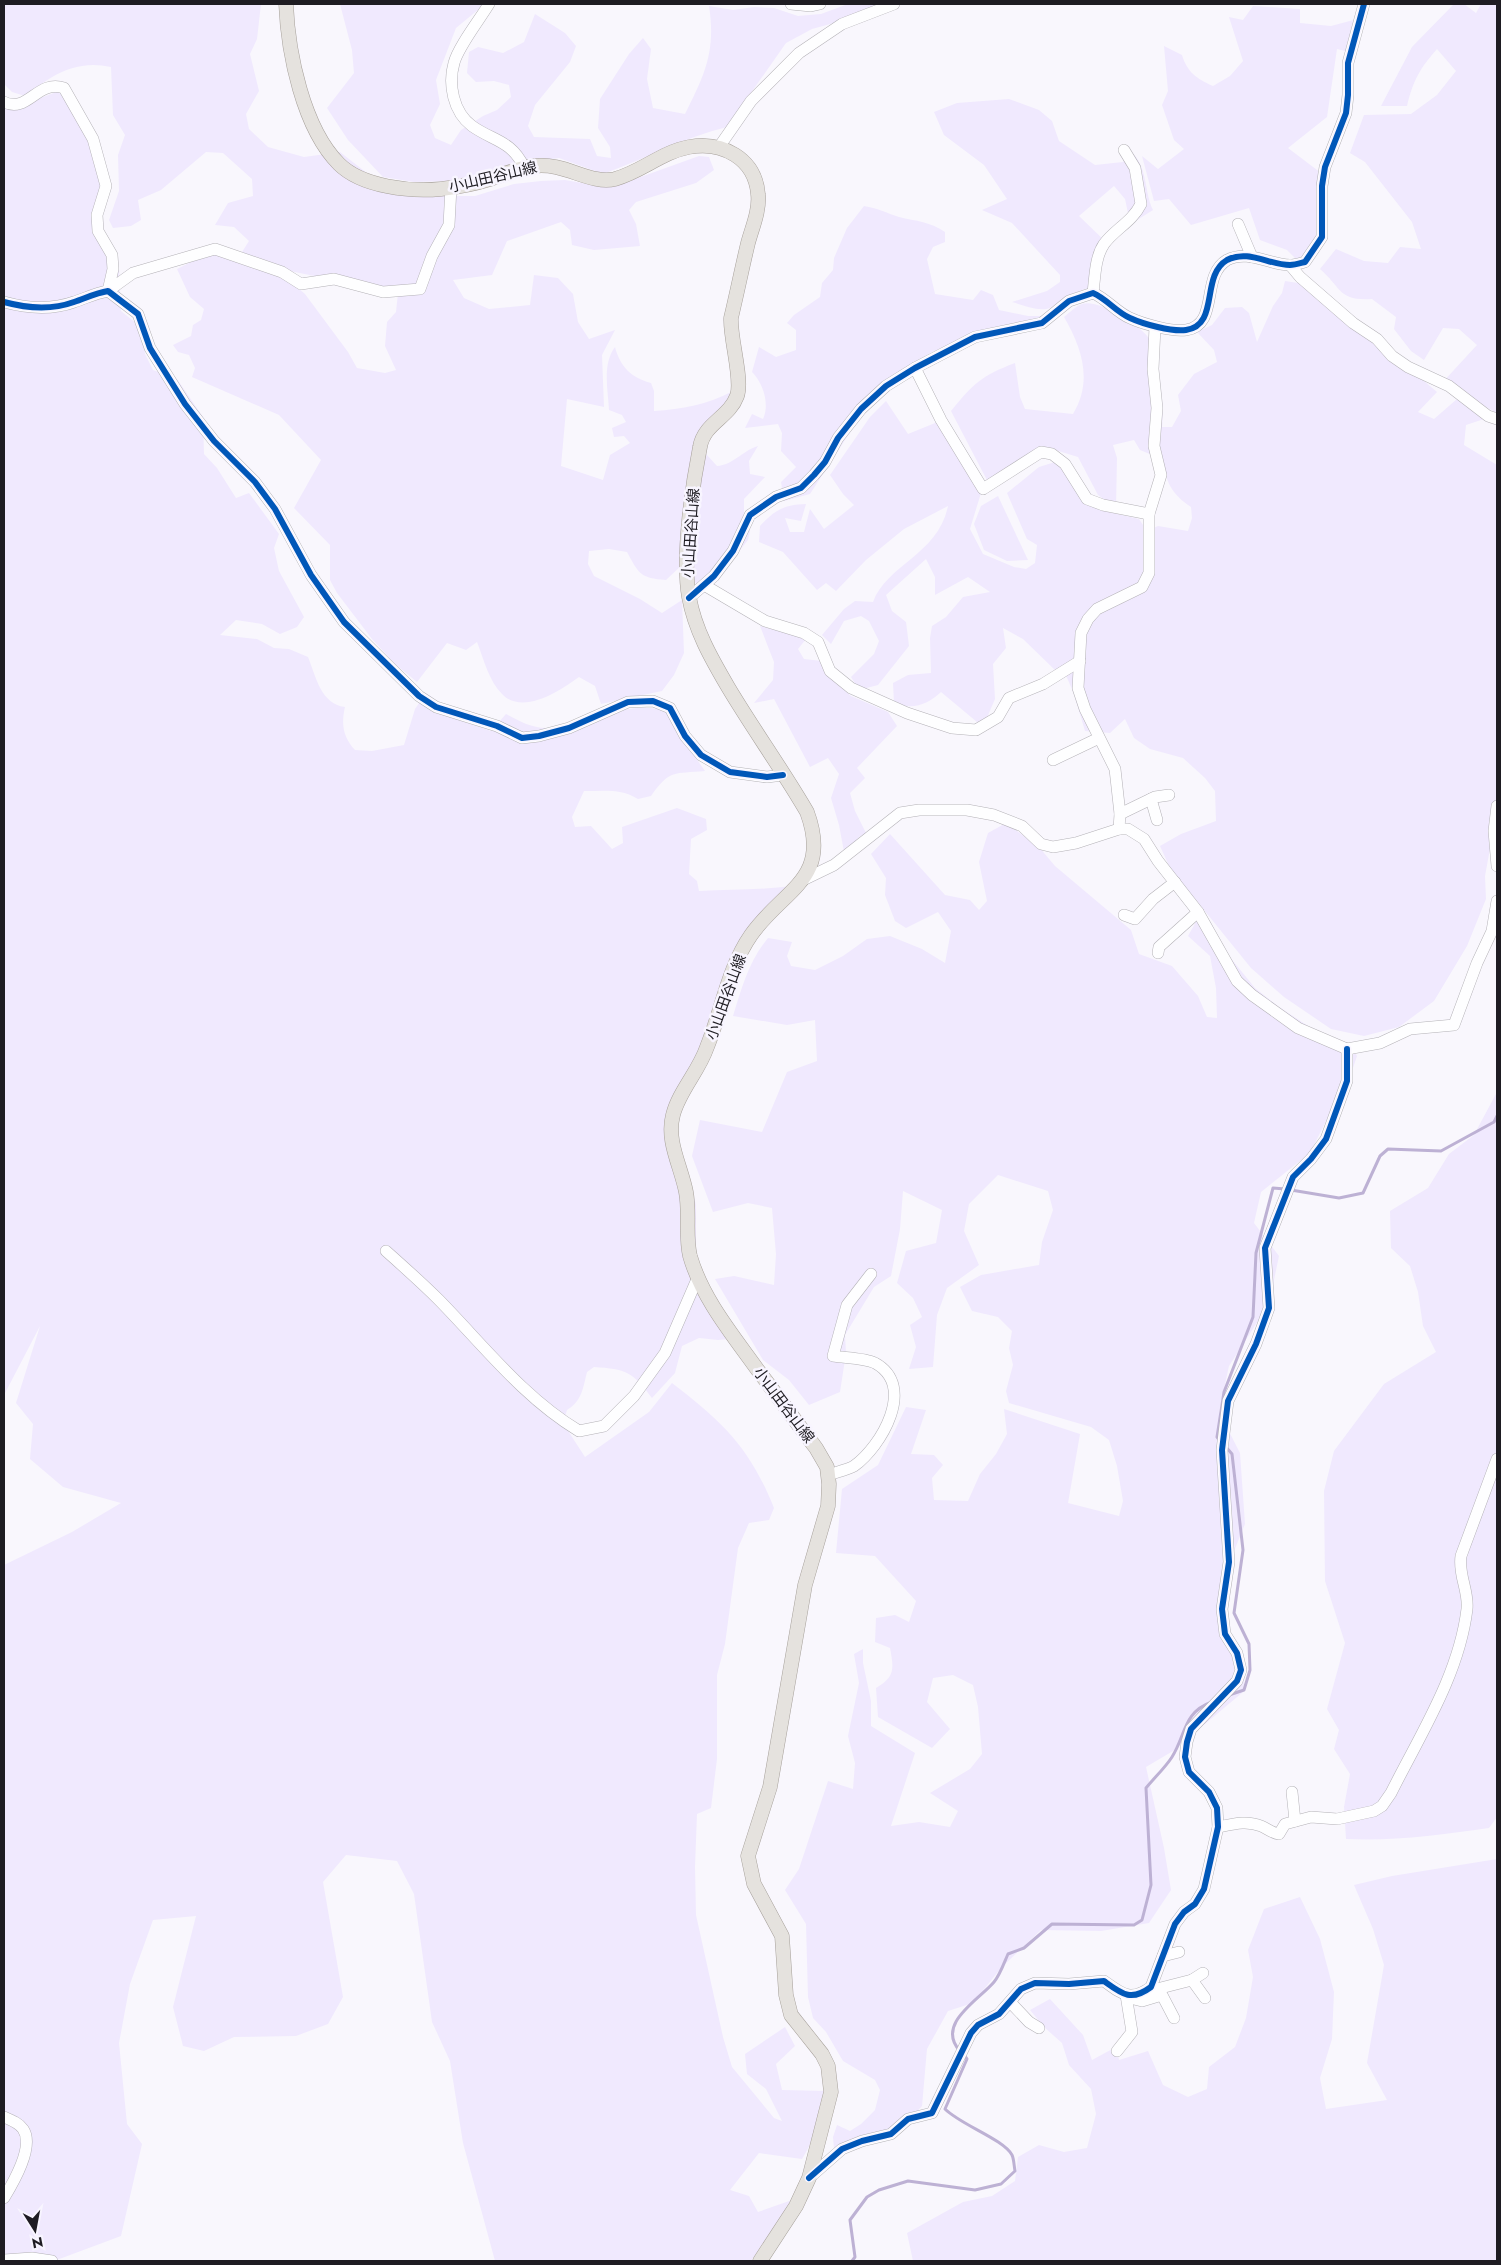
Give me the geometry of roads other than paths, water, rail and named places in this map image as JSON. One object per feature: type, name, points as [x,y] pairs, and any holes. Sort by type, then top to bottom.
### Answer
[{"type":"main road","name":"小山田谷山線","points":[[286,4],[291,57],[299,84],[323,144],[340,165],[360,178],[384,184],[425,190],[478,182],[524,167],[554,165],[604,180],[621,177],[687,147],[719,147],[736,154],[748,165],[756,181],[758,203],[731,318],[731,337],[739,388],[727,413],[708,428],[700,444],[687,562],[689,598],[705,648],[807,812],[813,834],[812,860],[803,880],[752,934],[738,956],[708,1047],[673,1116],[672,1134],[675,1154],[686,1193],[689,1249],[698,1277],[728,1329],[816,1448],[823,1459],[828,1475],[828,1506],[805,1585],[770,1787],[748,1856],[754,1884],[782,1936],[786,1995],[791,2015],[822,2054],[828,2066],[831,2080],[830,2103],[817,2142],[810,2178],[796,2206],[760,2261]]},
{"type":"street","points":[[490,4],[454,61],[452,74],[454,95],[461,115],[472,126],[512,149],[524,167]]},
{"type":"street","points":[[791,4],[811,6],[820,4]]},
{"type":"street","points":[[719,147],[751,102],[799,53],[842,24],[894,4]]},
{"type":"street","points":[[689,598],[714,576],[733,551],[750,515],[776,497],[801,488],[825,462],[838,438],[861,409],[886,386],[915,368],[974,337],[1042,323],[1069,301],[1093,293],[1103,297],[1129,318],[1155,327],[1186,330],[1199,324],[1208,310],[1210,288],[1216,270],[1226,261],[1237,256],[1252,257],[1290,265],[1305,262],[1322,237],[1322,186],[1325,167],[1346,113],[1348,63],[1364,4]]},
{"type":"street","points":[[4,102],[17,105],[27,101],[42,89],[55,85],[64,88],[93,139],[106,186],[97,215],[98,231],[112,255],[113,269],[108,291]]},
{"type":"street","points":[[1093,293],[1099,254],[1105,242],[1136,215],[1142,204],[1135,168],[1124,150]]},
{"type":"street","points":[[4,302],[45,307],[74,302],[92,294],[108,291],[133,274],[215,249],[282,272],[301,284],[334,279],[383,292],[420,289],[432,256],[449,225],[451,187]]},
{"type":"street","points":[[1238,224],[1252,257]]},
{"type":"street","points":[[1290,265],[1300,277],[1353,323],[1377,339],[1392,356],[1408,367],[1449,386],[1488,416],[1497,419]]},
{"type":"street","points":[[108,291],[138,314],[150,348],[185,404],[214,441],[255,482],[275,509],[311,575],[339,615],[420,696],[436,706],[497,726],[522,738],[539,736],[569,728],[628,702],[653,701],[670,708],[685,736],[701,755],[730,772],[767,777],[783,775]]},
{"type":"street","points":[[1119,829],[1120,814],[1115,769],[1085,709],[1078,688],[1081,633],[1088,619],[1097,609],[1142,587],[1149,573],[1149,514],[1161,476],[1154,446],[1157,408],[1152,368],[1155,327]]},
{"type":"street","points":[[915,368],[941,420],[983,489],[1040,452],[1052,454],[1065,464],[1087,499],[1104,506],[1149,514]]},
{"type":"street","points":[[704,585],[765,621],[804,633],[818,642],[830,671],[851,688],[908,713],[952,728],[976,730],[998,717],[1008,698],[1043,684],[1080,662]]},
{"type":"street","points":[[1053,760],[1099,738]]},
{"type":"street","points":[[1120,814],[1151,799],[1169,795]]},
{"type":"street","points":[[1151,799],[1157,820]]},
{"type":"street","points":[[1497,806],[1494,832],[1497,866]]},
{"type":"street","points":[[803,880],[834,865],[900,813],[919,810],[967,810],[994,815],[1022,826],[1041,844],[1053,847],[1076,843],[1119,829],[1128,830],[1144,839],[1198,912],[1237,981],[1252,995],[1298,1028],[1347,1048],[1380,1043],[1410,1029],[1454,1026],[1477,963],[1492,931],[1497,901]]},
{"type":"street","points":[[1124,915],[1135,919],[1153,899],[1175,882]]},
{"type":"street","points":[[1158,953],[1159,947],[1198,912]]},
{"type":"street","points":[[1144,1992],[1151,1987],[1175,1924],[1184,1912],[1196,1904],[1204,1889],[1218,1827],[1217,1808],[1209,1792],[1189,1772],[1185,1757],[1191,1729],[1237,1681],[1241,1670],[1237,1653],[1225,1634],[1222,1609],[1229,1562],[1222,1450],[1228,1401],[1256,1344],[1269,1308],[1265,1248],[1292,1177],[1311,1159],[1326,1139],[1347,1081],[1349,1065],[1347,1048]]},
{"type":"street","points":[[386,1251],[438,1299],[492,1357],[551,1414],[579,1431],[604,1426],[634,1396],[665,1353],[698,1277]]},
{"type":"street","points":[[828,1475],[853,1466],[871,1450],[892,1416],[895,1389],[889,1375],[875,1363],[834,1356],[848,1305],[871,1274]]},
{"type":"street","points":[[1218,1827],[1247,1822],[1262,1826],[1273,1834],[1279,1834],[1285,1824],[1295,1821],[1311,1817],[1337,1819],[1374,1811],[1382,1806],[1391,1793],[1456,1659],[1467,1609],[1459,1569],[1461,1556],[1497,1459]]},
{"type":"street","points":[[1292,1792],[1295,1821]]},
{"type":"street","points":[[1163,1956],[1179,1952]]},
{"type":"street","points":[[1129,1995],[1192,1980],[1202,1973]]},
{"type":"street","points":[[810,2178],[842,2148],[891,2134],[908,2119],[932,2113],[960,2054],[978,2024],[999,2014],[1011,2003],[1021,1989],[1035,1983],[1069,1984],[1104,1980],[1134,2000],[1142,2001],[1162,1995],[1174,2018]]},
{"type":"street","points":[[1192,1980],[1205,1998]]},
{"type":"street","points":[[1117,2051],[1132,2032],[1129,1995]]},
{"type":"street","points":[[1011,2003],[1029,2022],[1039,2028]]},
{"type":"street","points":[[4,2117],[16,2122],[23,2129],[28,2140],[14,2181],[4,2198]]},
{"type":"street","points":[[4,2260],[32,2258],[52,2261]]},
{"type":"waterway","points":[[1291,1190],[1339,1198],[1363,1193],[1380,1156],[1388,1149],[1441,1151],[1494,1122],[1497,1116]]},
{"type":"waterway","points":[[1220,1441],[1217,1437],[1224,1392],[1253,1317],[1256,1253],[1273,1188],[1285,1189]]},
{"type":"waterway","points":[[1226,1447],[1232,1454],[1243,1550],[1234,1613],[1249,1644],[1250,1670],[1244,1690],[1229,1695]]},
{"type":"waterway","points":[[960,2051],[954,2041],[953,2031],[956,2022],[962,2013],[994,1982],[1008,1954],[1024,1948],[1052,1924],[1134,1925],[1142,1920],[1151,1885],[1146,1788],[1172,1757],[1190,1718],[1203,1706],[1212,1702]]},
{"type":"waterway","points":[[852,2261],[855,2257],[850,2220],[867,2197],[879,2190],[908,2181],[975,2190],[1001,2184],[1015,2171],[1013,2157],[1007,2149],[945,2109],[967,2059],[964,2055]]}]
